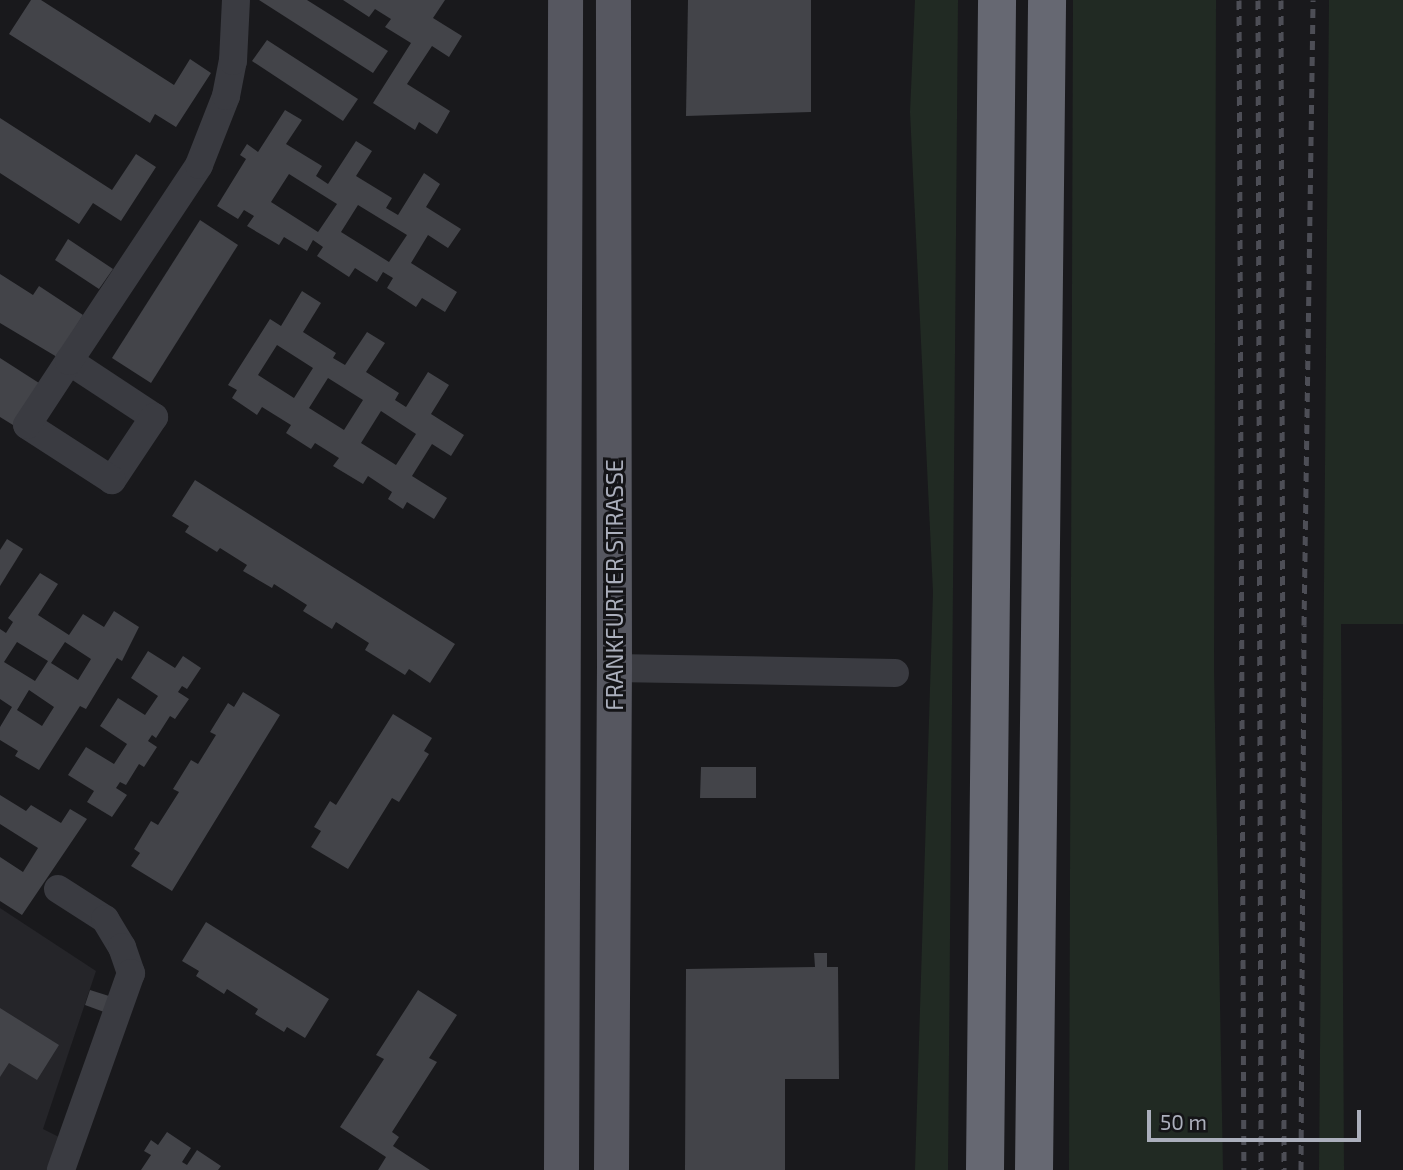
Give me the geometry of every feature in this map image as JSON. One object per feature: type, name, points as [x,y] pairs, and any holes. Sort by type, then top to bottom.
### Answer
[{"type":"highway","points":[[985,1170],[997,0]]},
{"type":"highway","points":[[1034,1170],[1047,0]]},
{"type":"main road","points":[[561,1170],[565,0]]},
{"type":"main road","name":"FRANKFURTER STRASSE","points":[[611,1170],[614,668],[613,0]]},
{"type":"street","points":[[69,361],[154,417],[112,480],[27,425],[69,361],[199,165],[213,135],[233,61],[236,0]]},
{"type":"street","points":[[614,668],[895,673]]},
{"type":"street","points":[[58,889],[105,919],[121,947],[131,973],[61,1170]]},
{"type":"shaded area","points":[[915,0],[958,0],[948,1170],[915,1170],[933,592],[910,112]]},
{"type":"shaded area","points":[[1073,0],[1216,0],[1214,669],[1223,1170],[1069,1170]]},
{"type":"shaded area","points":[[1329,0],[1403,0],[1403,624],[1341,624],[1344,1170],[1319,1170]]},
{"type":"shaded area","points":[[0,908],[96,971],[43,1129],[61,1138],[51,1170],[0,1170]]},
{"type":"building","points":[[31,0],[41,0],[174,85],[190,59],[211,73],[176,127],[155,114],[150,123],[9,34]]},
{"type":"building","points":[[259,0],[307,0],[388,51],[373,73]]},
{"type":"building","points":[[343,0],[445,0],[433,18],[462,36],[449,57],[432,46],[407,84],[450,111],[437,134],[419,122],[415,130],[373,103],[411,43],[385,27],[391,19],[375,9],[369,17]]},
{"type":"building","points":[[688,0],[811,0],[811,112],[686,116]]},
{"type":"building","points":[[267,40],[358,99],[343,121],[252,61]]},
{"type":"building","points":[[285,110],[302,120],[286,144],[322,166],[316,176],[328,184],[356,141],[372,151],[356,176],[392,198],[386,208],[398,215],[424,173],[440,184],[426,207],[461,229],[448,248],[428,235],[411,263],[457,292],[445,312],[422,298],[416,307],[387,288],[393,278],[383,272],[377,282],[355,268],[349,277],[317,256],[323,247],[313,240],[307,251],[284,237],[279,245],[247,226],[254,216],[244,210],[238,219],[217,206],[246,159],[240,155],[247,144],[258,152]],"holes":[[[289,174],[337,204],[318,232],[271,202]],[[358,205],[407,235],[389,262],[341,232]]]},
{"type":"building","points":[[0,118],[112,190],[136,154],[156,167],[121,221],[93,203],[79,224],[0,173]]},
{"type":"building","points":[[200,220],[238,245],[151,383],[112,358]]},
{"type":"building","points":[[68,239],[113,269],[99,289],[55,260]]},
{"type":"building","points":[[0,274],[33,295],[39,286],[83,315],[57,357],[0,323]]},
{"type":"building","points":[[302,291],[321,303],[303,332],[336,353],[333,358],[345,365],[367,332],[385,343],[366,372],[399,393],[395,400],[406,407],[428,372],[449,385],[431,414],[464,435],[451,456],[432,444],[412,476],[447,498],[434,519],[407,502],[403,509],[388,499],[392,492],[368,476],[363,484],[333,466],[339,458],[315,443],[311,449],[286,433],[291,425],[262,407],[257,415],[232,398],[237,390],[228,385],[270,319],[281,326]],"holes":[[[277,345],[313,368],[294,398],[258,375]],[[328,378],[363,400],[344,430],[309,408]],[[381,411],[416,434],[396,465],[361,443]]]},
{"type":"building","points":[[0,358],[39,383],[13,425],[0,417]]},
{"type":"building","points":[[195,480],[455,644],[430,683],[409,669],[405,675],[365,650],[369,643],[336,622],[332,629],[303,611],[307,605],[274,584],[272,588],[243,571],[247,565],[220,548],[217,552],[185,532],[189,526],[172,516]]},
{"type":"building","points":[[7,539],[23,549],[0,586],[0,550]]},
{"type":"building","points":[[40,573],[58,584],[38,615],[69,635],[83,614],[104,627],[114,611],[139,627],[122,661],[117,658],[86,709],[80,706],[39,770],[15,756],[18,751],[0,740],[0,727],[12,707],[0,699],[0,629],[6,633],[13,622],[8,618]],"holes":[[[17,642],[48,661],[35,681],[4,662]],[[65,642],[91,659],[78,680],[51,663]],[[29,690],[54,707],[42,726],[17,710]]]},
{"type":"building","points":[[148,651],[175,668],[183,656],[201,668],[187,689],[182,686],[178,692],[189,699],[175,719],[170,716],[156,738],[152,735],[148,741],[157,747],[144,767],[139,764],[126,785],[120,782],[116,788],[127,795],[112,817],[87,802],[94,791],[68,775],[86,747],[114,764],[127,744],[100,726],[118,698],[145,715],[158,696],[131,678]]},
{"type":"building","points":[[243,692],[280,715],[172,891],[131,866],[140,853],[134,849],[151,821],[158,825],[179,792],[173,789],[191,760],[198,764],[216,735],[210,732],[228,703],[234,707]]},
{"type":"building","points":[[393,714],[432,738],[424,751],[429,754],[399,802],[392,798],[348,869],[311,847],[321,831],[314,827],[330,801],[336,805]]},
{"type":"building","points":[[701,767],[756,767],[756,798],[700,798]]},
{"type":"building","points":[[0,795],[26,811],[31,805],[61,823],[70,809],[87,819],[22,915],[0,901],[0,857],[23,872],[38,848],[0,824]]},
{"type":"building","points":[[206,922],[329,999],[305,1038],[287,1027],[284,1032],[255,1014],[258,1009],[227,989],[224,994],[196,976],[199,971],[182,961]]},
{"type":"building","points":[[814,953],[827,953],[827,967],[838,967],[839,1079],[785,1079],[785,1170],[685,1170],[686,969],[815,967]]},
{"type":"building","points":[[90,990],[109,996],[104,1012],[85,1005]]},
{"type":"building","points":[[418,990],[457,1015],[429,1058],[437,1062],[392,1132],[399,1137],[393,1146],[430,1170],[378,1170],[386,1157],[340,1127],[384,1059],[376,1055]]},
{"type":"building","points":[[0,1008],[59,1045],[37,1080],[9,1063],[0,1077]]},
{"type":"building","points":[[167,1132],[191,1148],[182,1162],[187,1165],[197,1150],[221,1166],[218,1170],[141,1170],[151,1155],[144,1151],[151,1140],[158,1145]]},
{"type":"railway","points":[[1239,0],[1244,1170]]},
{"type":"railway","points":[[1258,0],[1261,1170]]},
{"type":"railway","points":[[1281,0],[1284,1170]]},
{"type":"railway","points":[[1301,1170],[1304,625],[1313,0]]}]
